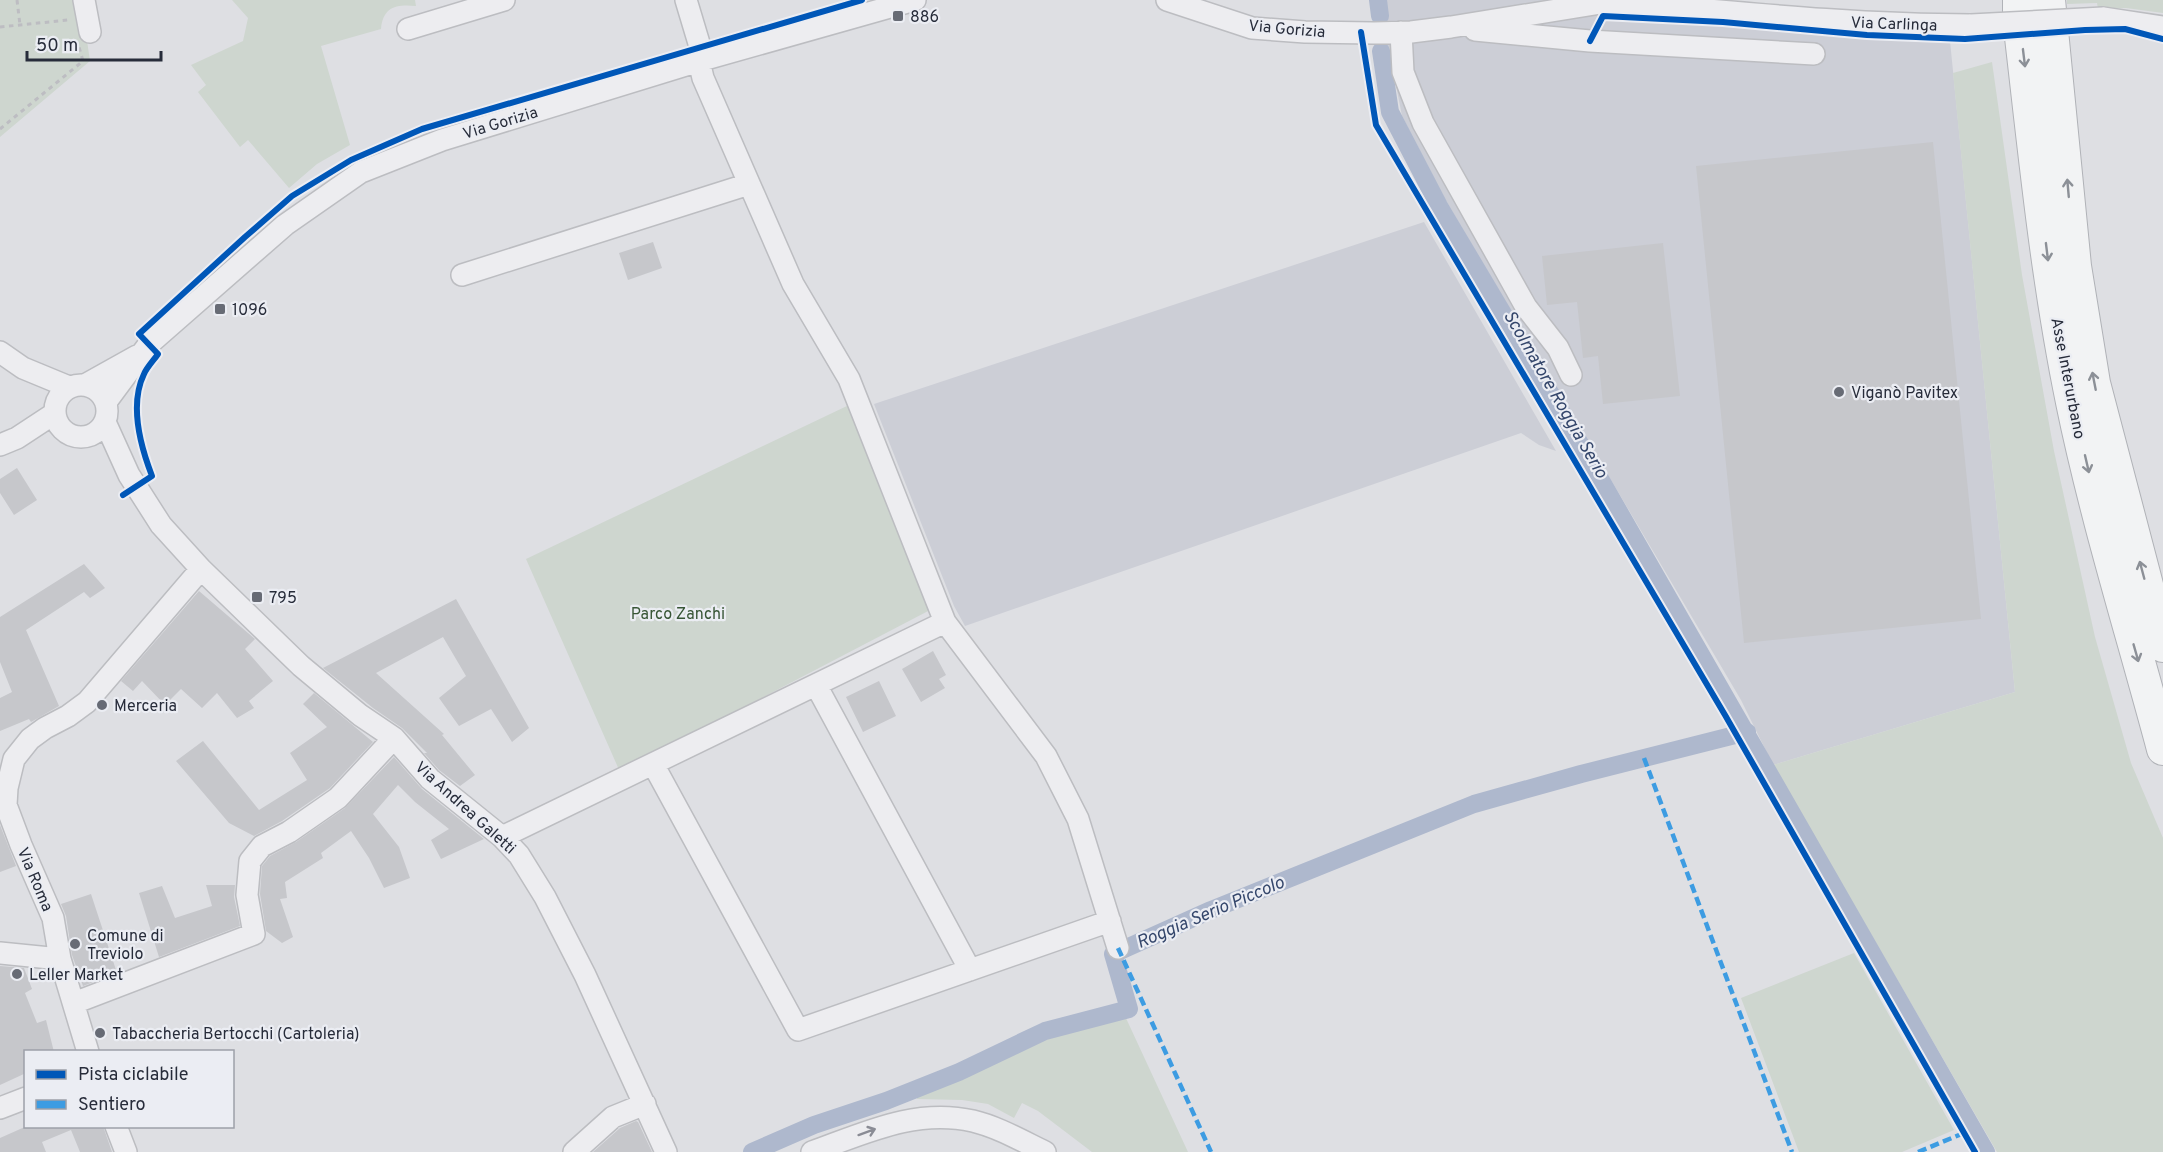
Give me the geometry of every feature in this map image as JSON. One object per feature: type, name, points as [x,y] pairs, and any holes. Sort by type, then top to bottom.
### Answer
[{"type":"highway","name":"Asse Interurbano","points":[[2019,0],[2019,20],[2049,274],[2072,402],[2110,565],[2163,748]]},
{"type":"highway","name":"Asse Interurbano","points":[[2049,0],[2075,266],[2094,383],[2163,646]]},
{"type":"street","points":[[84,0],[84,36]]},
{"type":"street","points":[[408,29],[504,0]]},
{"type":"street","points":[[686,0],[703,78],[793,284],[849,379],[945,622],[1046,756],[1078,819],[1118,948]]},
{"type":"street","name":"Via Gorizia","points":[[106,412],[149,344],[285,225],[361,172],[442,140],[701,61],[915,0]]},
{"type":"street","name":"Via Gorizia","points":[[1167,0],[1252,28],[1305,32],[1374,33]]},
{"type":"street","name":"Via Carlinga","points":[[1374,33],[1451,27],[1601,3],[1727,6],[1902,25],[1971,25],[2103,18],[2163,27]]},
{"type":"street","points":[[1451,27],[1516,36],[1815,54]]},
{"type":"street","points":[[1401,32],[1403,72],[1423,123],[1526,307],[1558,348],[1571,375]]},
{"type":"street","points":[[462,275],[749,184]]},
{"type":"street","points":[[0,352],[23,368],[77,386],[98,390],[106,412],[94,434],[87,437],[70,435],[23,368]]},
{"type":"street","name":"Via Gorizia","points":[[77,386],[142,352]]},
{"type":"street","points":[[58,417],[57,399],[77,386]]},
{"type":"street","name":"Via Andrea Galetti","points":[[106,412],[129,475],[161,525],[201,569],[301,666],[360,715],[394,738],[430,779],[502,837],[519,855],[585,975],[666,1152]]},
{"type":"street","points":[[8,442],[58,417]]},
{"type":"street","name":"Via Andrea Galetti","points":[[87,437],[129,475]]},
{"type":"street","name":"Via Roma","points":[[87,1050],[60,959],[53,918],[21,845],[6,805],[3,789],[14,759],[30,739],[87,702],[201,569]]},
{"type":"street","points":[[502,837],[945,622]]},
{"type":"street","points":[[816,685],[970,970]]},
{"type":"street","points":[[74,1003],[254,933],[247,895],[250,861],[262,846],[289,832],[338,798],[394,738]]},
{"type":"street","points":[[653,764],[798,1030],[1110,921]]},
{"type":"street","points":[[0,952],[60,959]]},
{"type":"street","points":[[0,1108],[24,1099]]},
{"type":"street","points":[[574,1152],[613,1117],[645,1104]]},
{"type":"street","points":[[812,1152],[897,1121],[942,1116],[974,1121],[1045,1152]]},
{"type":"street","points":[[117,1128],[126,1152]]},
{"type":"path","points":[[17,0],[20,25]]},
{"type":"path","points":[[0,27],[73,19]]},
{"type":"path","points":[[0,129],[83,61],[84,36]]},
{"type":"shaded area","points":[[1384,0],[1548,0],[1429,20],[1388,24]]},
{"type":"shaded area","points":[[1600,7],[1949,31],[2015,692],[1773,765],[1741,700],[1445,199],[1402,116],[1387,40]]},
{"type":"shaded area","points":[[1424,222],[1556,451],[1539,445],[1521,433],[965,626],[954,606],[874,404]]},
{"type":"green space","points":[[0,0],[81,0],[90,61],[0,137]]},
{"type":"green space","points":[[232,0],[415,0],[416,6],[392,8],[385,16],[381,29],[321,46],[350,145],[317,164],[289,188],[248,140],[240,147],[198,92],[206,85],[191,65],[243,41],[248,18]]},
{"type":"green space","points":[[2067,0],[2163,0],[2163,13],[2126,8],[2098,9],[2097,3],[2067,4]]},
{"type":"green space","points":[[1992,62],[2022,275],[2054,451],[2095,637],[2131,763],[2163,838],[2163,1152],[1997,1152],[1773,765],[2015,692],[1953,73]]},
{"type":"green space","name":"Parco Zanchi","points":[[849,405],[932,609],[620,772],[526,559]]},
{"type":"green space","points":[[1854,953],[1954,1130],[1902,1152],[1799,1152],[1741,998]]},
{"type":"green space","points":[[1125,1016],[1188,1152],[1092,1152],[1038,1111],[1022,1103],[1014,1118],[988,1104],[962,1100],[917,1099],[918,1092],[963,1077],[1044,1037]]},
{"type":"building","name":"Viganò Pavitex","points":[[1933,142],[1981,619],[1744,643],[1696,166]]},
{"type":"building","points":[[653,242],[662,268],[628,280],[619,253]]},
{"type":"building","points":[[1663,243],[1680,396],[1603,404],[1598,356],[1583,358],[1577,302],[1547,305],[1542,256]]},
{"type":"building","points":[[17,468],[37,500],[14,515],[0,493],[0,479]]},
{"type":"building","points":[[84,564],[105,588],[90,598],[84,592],[26,630],[59,706],[31,722],[29,719],[0,731],[0,698],[12,692],[0,662],[0,617]]},
{"type":"building","points":[[199,591],[255,639],[245,649],[273,681],[249,701],[254,708],[237,718],[217,693],[202,708],[181,689],[165,705],[142,681],[133,691],[121,681]]},
{"type":"building","points":[[456,599],[529,728],[512,742],[491,709],[459,726],[439,698],[466,676],[443,637],[376,673],[444,734],[442,735],[475,775],[460,786],[439,770],[424,753],[427,753],[402,728],[323,668]]},
{"type":"building","points":[[933,651],[946,675],[939,679],[945,688],[921,702],[902,669]]},
{"type":"building","points":[[879,681],[896,716],[863,732],[846,697]]},
{"type":"building","points":[[314,693],[373,742],[330,788],[282,821],[254,836],[229,823],[176,761],[203,741],[259,810],[307,780],[290,753],[327,727],[303,704]]},
{"type":"building","points":[[394,757],[422,789],[484,839],[441,859],[431,840],[449,829],[398,785],[373,814],[399,847],[410,878],[384,888],[369,858],[351,831],[321,853],[323,858],[285,882],[287,898],[280,899],[293,937],[282,943],[266,931],[260,894],[262,866],[270,856],[296,842],[345,808]]},
{"type":"building","points":[[0,825],[16,866],[0,872]]},
{"type":"building","points":[[206,885],[235,885],[234,897],[240,926],[159,957],[139,893],[162,886],[175,918],[212,906]]},
{"type":"building","points":[[91,894],[117,973],[83,986],[72,955],[66,916],[61,904]]},
{"type":"building","points":[[0,966],[24,968],[32,989],[25,993],[37,1023],[46,1020],[54,1050],[24,1050],[24,1074],[0,1085]]},
{"type":"building","points":[[636,1121],[652,1152],[593,1152],[620,1128]]},
{"type":"building","points":[[24,1127],[104,1128],[112,1152],[80,1152],[71,1130],[42,1142],[46,1152],[0,1152],[0,1138]]},
{"type":"waterway","name":"Scolmatore Roggia Serio","points":[[1378,0],[1380,16]]},
{"type":"waterway","points":[[1381,51],[1390,112],[1439,206],[1571,428],[1986,1152]]},
{"type":"waterway","name":"Roggia Serio Piccolo","points":[[752,1152],[814,1125],[886,1101],[959,1072],[1045,1031],[1129,1009],[1113,954],[1211,910],[1474,804],[1747,732]]},
{"type":"marked path","points":[[1644,758],[1792,1152]]},
{"type":"marked path","points":[[1118,948],[1211,1152]]},
{"type":"marked path","points":[[1918,1152],[1964,1133]]},
{"type":"cycle path","points":[[123,495],[152,476],[140,438],[137,399],[144,374],[158,354],[139,334],[292,196],[351,160],[422,129],[862,0]]},
{"type":"cycle path","points":[[1590,41],[1603,16],[1723,22],[1867,35],[1965,39],[2125,29],[2163,39]]},
{"type":"cycle path","points":[[1361,32],[1376,125],[1725,715],[1975,1152]]},
{"type":"place","name":"886","points":[[898,16]]},
{"type":"place","name":"1096","points":[[220,309]]},
{"type":"place","name":"Viganò Pavitex","points":[[1839,392]]},
{"type":"place","name":"795","points":[[257,597]]},
{"type":"place","name":"Merceria","points":[[102,705]]},
{"type":"place","name":"Comune di Treviolo","points":[[75,944]]},
{"type":"place","name":"Leller Market","points":[[17,974]]},
{"type":"place","name":"Tabaccheria Bertocchi (Cartoleria)","points":[[100,1033]]}]
